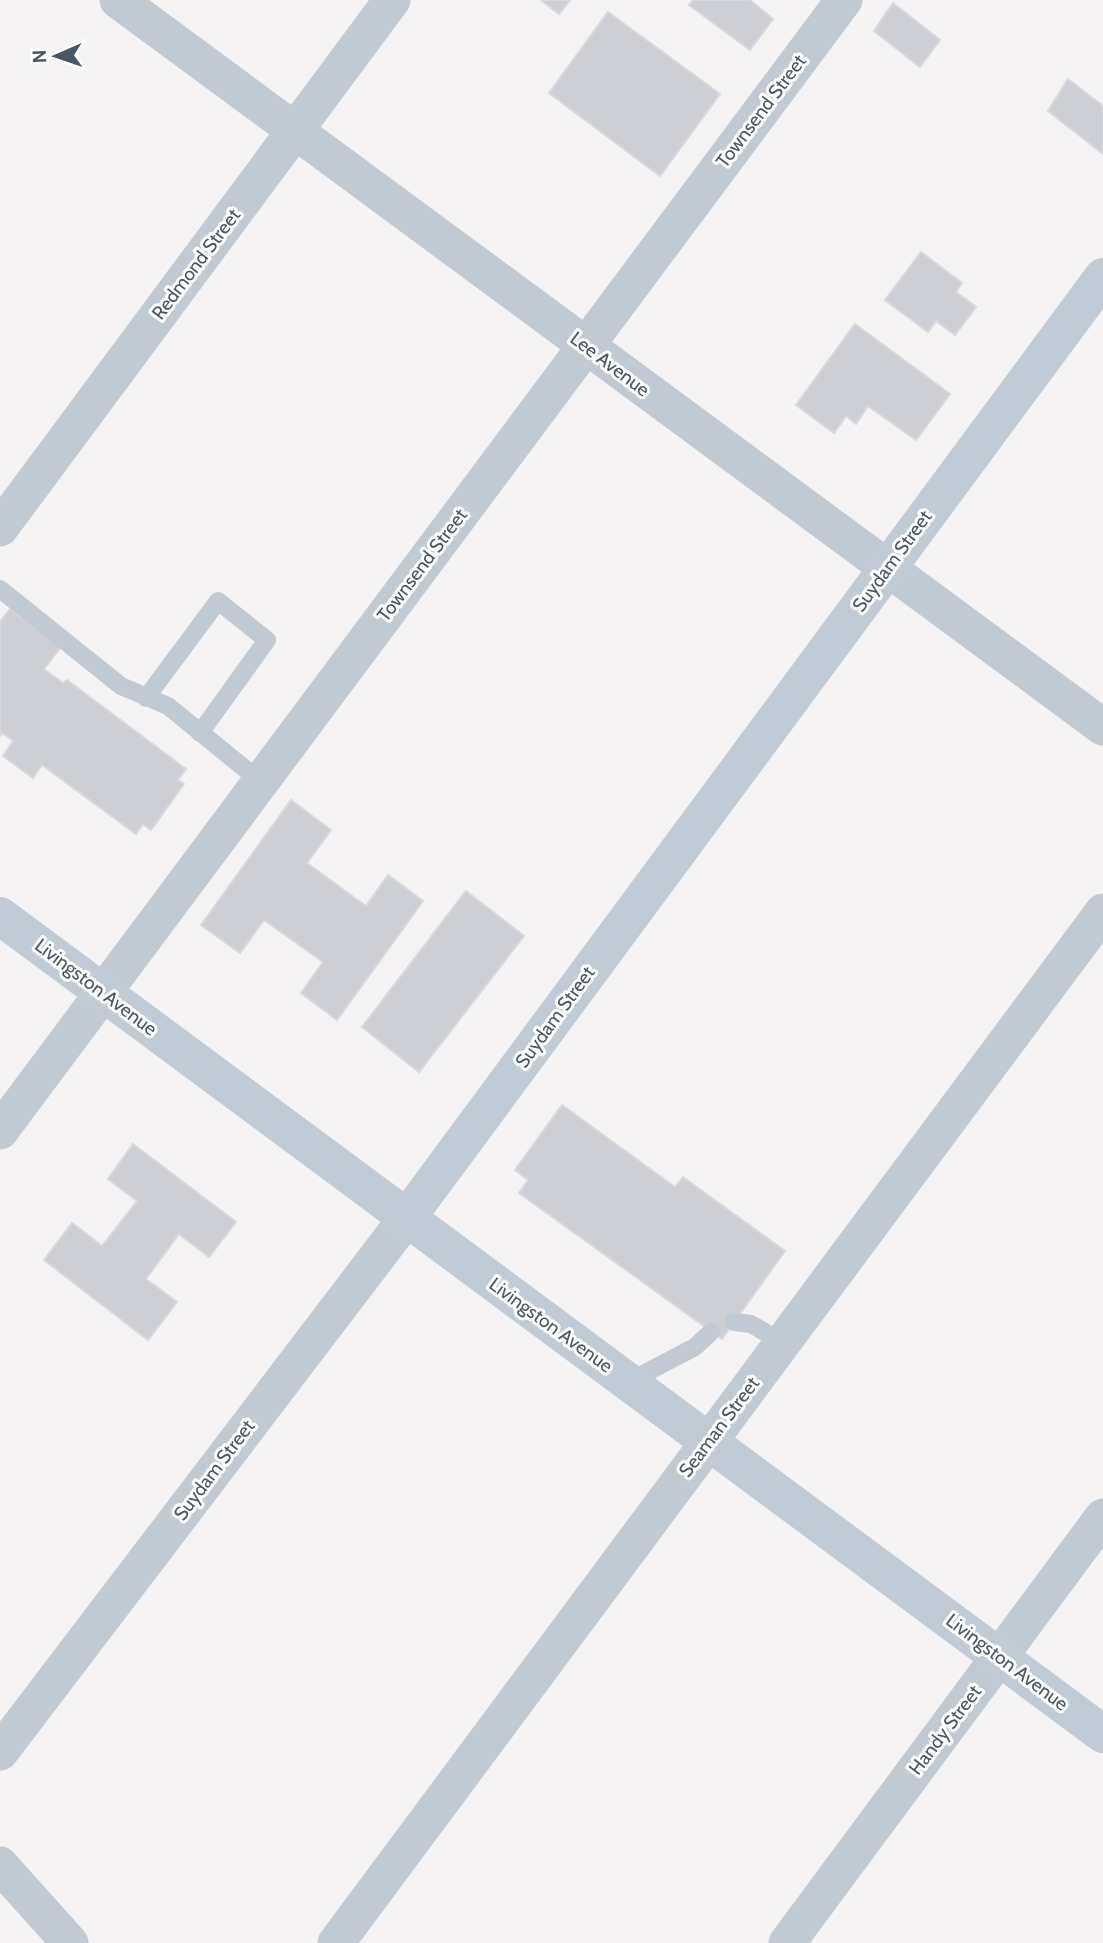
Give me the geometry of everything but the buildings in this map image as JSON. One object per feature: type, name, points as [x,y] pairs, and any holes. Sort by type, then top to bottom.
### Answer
[{"type":"main road","name":"Suydam Street","points":[[406,1219],[1103,277]]},
{"type":"main road","name":"Livingston Avenue","points":[[0,916],[1103,1734]]},
{"type":"street","name":"Lee Avenue","points":[[118,0],[886,570],[1103,727]]},
{"type":"street","name":"Redmond Street","points":[[0,528],[392,0]]},
{"type":"street","name":"Townsend Street","points":[[0,1132],[844,0]]},
{"type":"street","name":"Seaman Street","points":[[336,1943],[1103,912]]},
{"type":"street","name":"Suydam Street","points":[[0,1752],[406,1219]]},
{"type":"street","name":"Handy Street","points":[[787,1943],[1103,1517]]},
{"type":"street","points":[[0,1865],[70,1943]]},
{"type":"lane","points":[[0,589],[121,686],[168,706],[260,781]]},
{"type":"lane","points":[[146,698],[218,601],[267,640],[200,733]]},
{"type":"lane","points":[[734,1322],[751,1324],[782,1342]]},
{"type":"lane","points":[[628,1382],[695,1347],[711,1332]]}]
